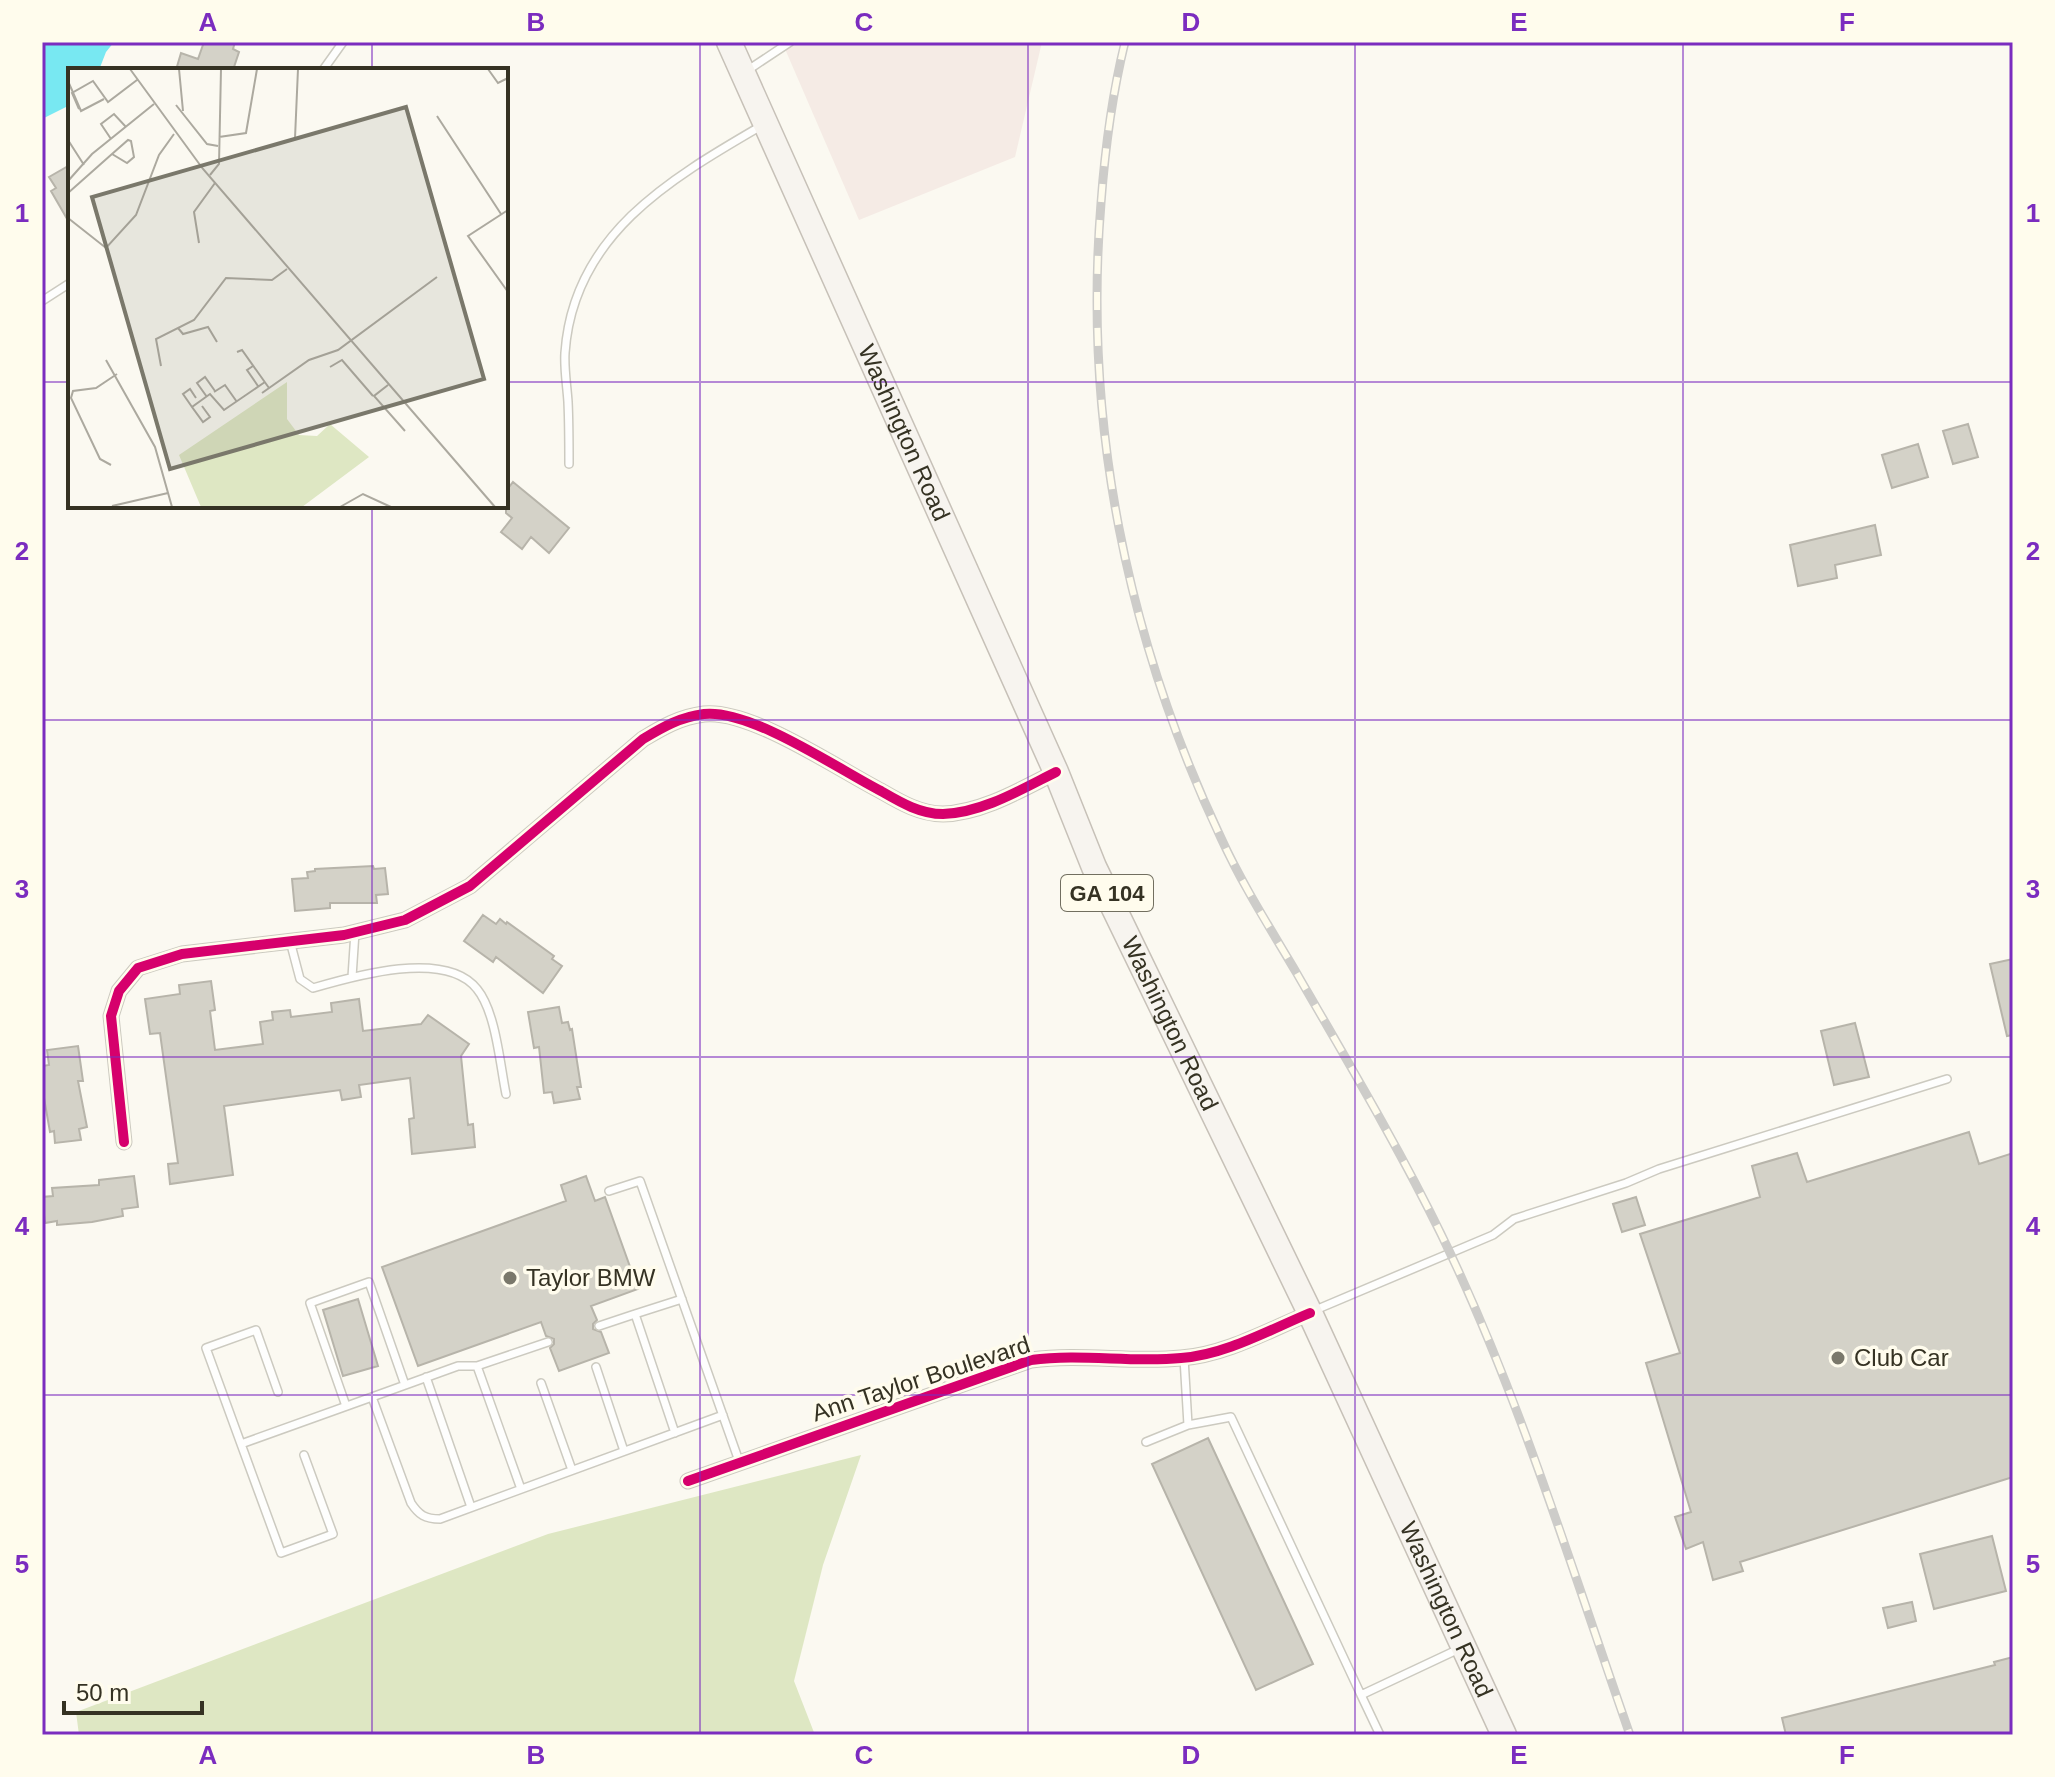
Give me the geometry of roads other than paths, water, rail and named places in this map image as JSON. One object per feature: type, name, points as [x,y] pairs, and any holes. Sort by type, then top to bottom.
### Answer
[{"type":"main road","name":"Washington Road","points":[[729,42],[1056,772],[1094,867],[1310,1313],[1504,1735]]},
{"type":"street","points":[[124,1142],[111,1016],[119,991],[138,968],[182,954],[355,932],[405,920],[470,886],[632,748],[672,721],[707,713],[740,719],[770,731],[913,808],[943,814],[980,806],[1056,772]]},
{"type":"street","name":"Ann Taylor Boulevard","points":[[688,1481],[1031,1360],[1065,1355],[1184,1358],[1220,1350],[1310,1313]]},
{"type":"lane","points":[[322,68],[343,42]]},
{"type":"lane","points":[[743,73],[790,42]]},
{"type":"lane","points":[[569,464],[565,353],[573,308],[592,263],[626,220],[669,182],[766,123]]},
{"type":"lane","points":[[42,301],[68,284]]},
{"type":"lane","points":[[352,977],[355,932]]},
{"type":"lane","points":[[290,941],[300,979],[313,988],[352,977],[400,969],[448,969],[476,987],[488,1009],[506,1094]]},
{"type":"lane","points":[[1310,1313],[1493,1235],[1514,1219],[1626,1183],[1659,1169],[1947,1079]]},
{"type":"lane","points":[[609,1191],[640,1181],[739,1461]]},
{"type":"lane","points":[[346,1406],[310,1303],[369,1282],[405,1385]]},
{"type":"lane","points":[[599,1326],[682,1299]]},
{"type":"lane","points":[[635,1314],[675,1433]]},
{"type":"lane","points":[[278,1392],[256,1330],[206,1348],[281,1553],[333,1534],[304,1455]]},
{"type":"lane","points":[[241,1444],[458,1366],[477,1366],[548,1342]]},
{"type":"lane","points":[[1184,1358],[1188,1425]]},
{"type":"lane","points":[[477,1366],[521,1489]]},
{"type":"lane","points":[[596,1367],[624,1451]]},
{"type":"lane","points":[[426,1377],[471,1507]]},
{"type":"lane","points":[[541,1383],[572,1470]]},
{"type":"lane","points":[[372,1397],[411,1503],[418,1514],[428,1519],[440,1519],[723,1415]]},
{"type":"lane","points":[[1146,1442],[1188,1425],[1231,1417],[1380,1735]]},
{"type":"lane","points":[[1361,1695],[1463,1647]]},
{"type":"water","points":[[42,42],[114,42],[100,68],[68,68],[68,106],[42,119]]},
{"type":"railway","points":[[1125,42],[1110,122],[1101,203],[1097,285],[1099,367],[1106,448],[1119,528],[1137,607],[1160,686],[1188,763],[1229,855],[1389,1134],[1469,1295],[1520,1419],[1630,1735]]},
{"type":"place","name":"Taylor BMW","points":[[510,1278]]},
{"type":"place","name":"Club Car","points":[[1838,1358]]}]
